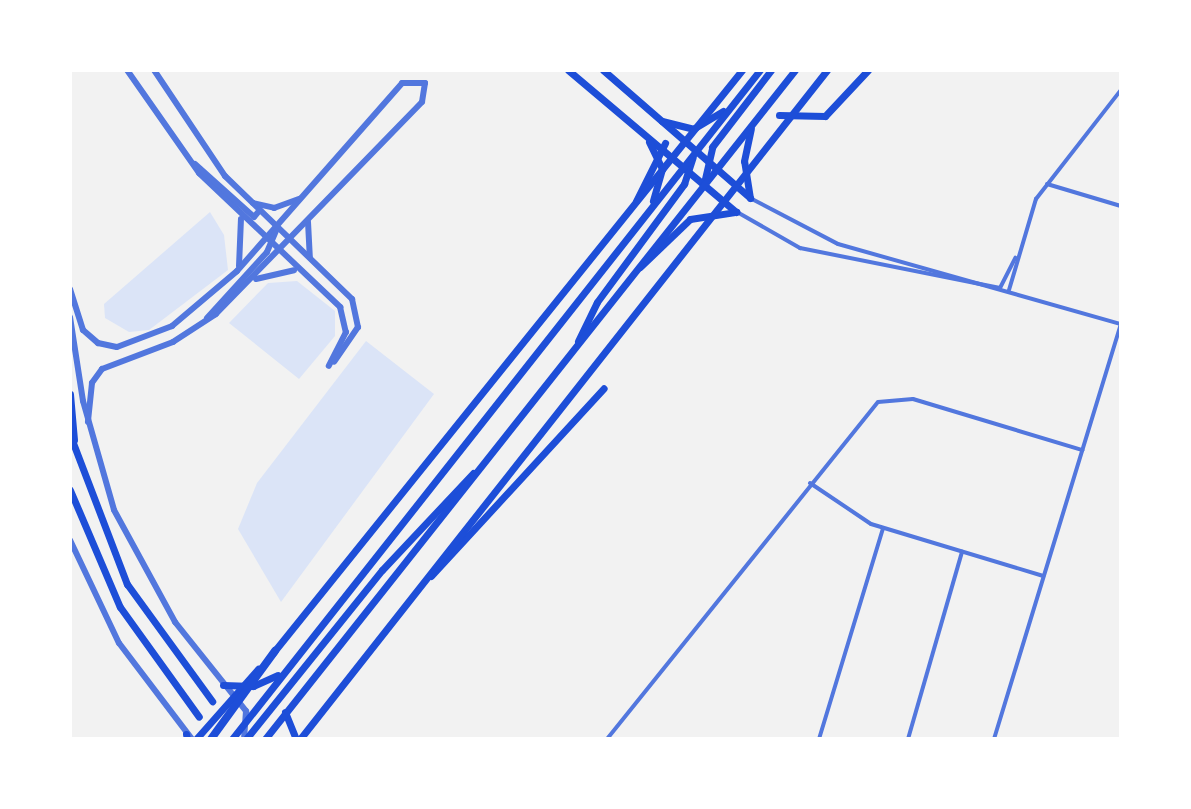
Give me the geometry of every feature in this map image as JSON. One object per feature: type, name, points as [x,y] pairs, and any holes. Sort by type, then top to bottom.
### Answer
[{"type":"highway","points":[[211,739],[275,651]]},
{"type":"main road","points":[[568,70],[736,212]]},
{"type":"main road","points":[[603,70],[710,169],[750,198]]},
{"type":"main road","points":[[190,738],[275,651],[742,70]]},
{"type":"main road","points":[[576,347],[597,302],[684,184],[694,154],[760,70]]},
{"type":"main road","points":[[265,739],[704,183],[710,169],[712,147],[771,70]]},
{"type":"main road","points":[[710,169],[727,156],[795,70]]},
{"type":"main road","points":[[285,712],[298,739],[827,70]]},
{"type":"main road","points":[[779,115],[825,116],[868,70]]},
{"type":"main road","points":[[657,118],[693,129],[732,105]]},
{"type":"main road","points":[[750,198],[745,153],[756,120]]},
{"type":"main road","points":[[646,137],[662,169],[651,207]]},
{"type":"main road","points":[[635,204],[665,143]]},
{"type":"main road","points":[[712,147],[727,156]]},
{"type":"main road","points":[[232,739],[651,207],[675,177],[687,169]]},
{"type":"main road","points":[[675,177],[684,184]]},
{"type":"main road","points":[[638,267],[658,256],[690,219],[736,212]]},
{"type":"main road","points":[[420,585],[604,388]]},
{"type":"main road","points":[[70,394],[74,451]]},
{"type":"main road","points":[[70,435],[127,584],[212,701]]},
{"type":"main road","points":[[245,739],[371,582],[499,445]]},
{"type":"main road","points":[[70,490],[120,607],[199,717]]},
{"type":"main road","points":[[223,685],[253,686],[284,672]]},
{"type":"street","points":[[127,70],[186,158],[274,250],[344,315],[344,340],[329,366],[353,339],[358,315],[348,294],[249,201],[154,70]]},
{"type":"street","points":[[70,289],[83,330],[117,347],[172,326],[237,271],[402,83],[425,83],[422,102],[203,325]]},
{"type":"street","points":[[1000,288],[1047,184],[1121,90]]},
{"type":"street","points":[[186,158],[254,217],[259,211]]},
{"type":"street","points":[[1047,184],[1121,206]]},
{"type":"street","points":[[249,201],[274,208],[306,195]]},
{"type":"street","points":[[750,198],[838,244],[1121,324],[994,739]]},
{"type":"street","points":[[736,212],[800,248],[1000,288]]},
{"type":"street","points":[[237,271],[245,243],[239,215]]},
{"type":"street","points":[[309,219],[311,261]]},
{"type":"street","points":[[88,422],[92,383],[102,369],[203,325],[249,283],[274,250],[276,228]]},
{"type":"street","points":[[1009,291],[1016,258]]},
{"type":"street","points":[[249,283],[295,270]]},
{"type":"street","points":[[70,317],[88,422],[137,558],[248,717],[245,739]]},
{"type":"street","points":[[607,739],[868,410],[889,398],[1082,450]]},
{"type":"street","points":[[810,483],[838,508],[883,528],[1044,576]]},
{"type":"street","points":[[819,739],[883,528]]},
{"type":"street","points":[[70,540],[119,643],[190,738]]},
{"type":"street","points":[[908,739],[962,552]]},
{"type":"shaded area","points":[[210,212],[224,235],[228,270],[149,330],[129,332],[105,318],[104,304]]},
{"type":"shaded area","points":[[297,281],[335,311],[335,336],[299,379],[229,323],[268,283]]},
{"type":"shaded area","points":[[366,341],[434,394],[281,602],[238,529],[257,483]]}]
